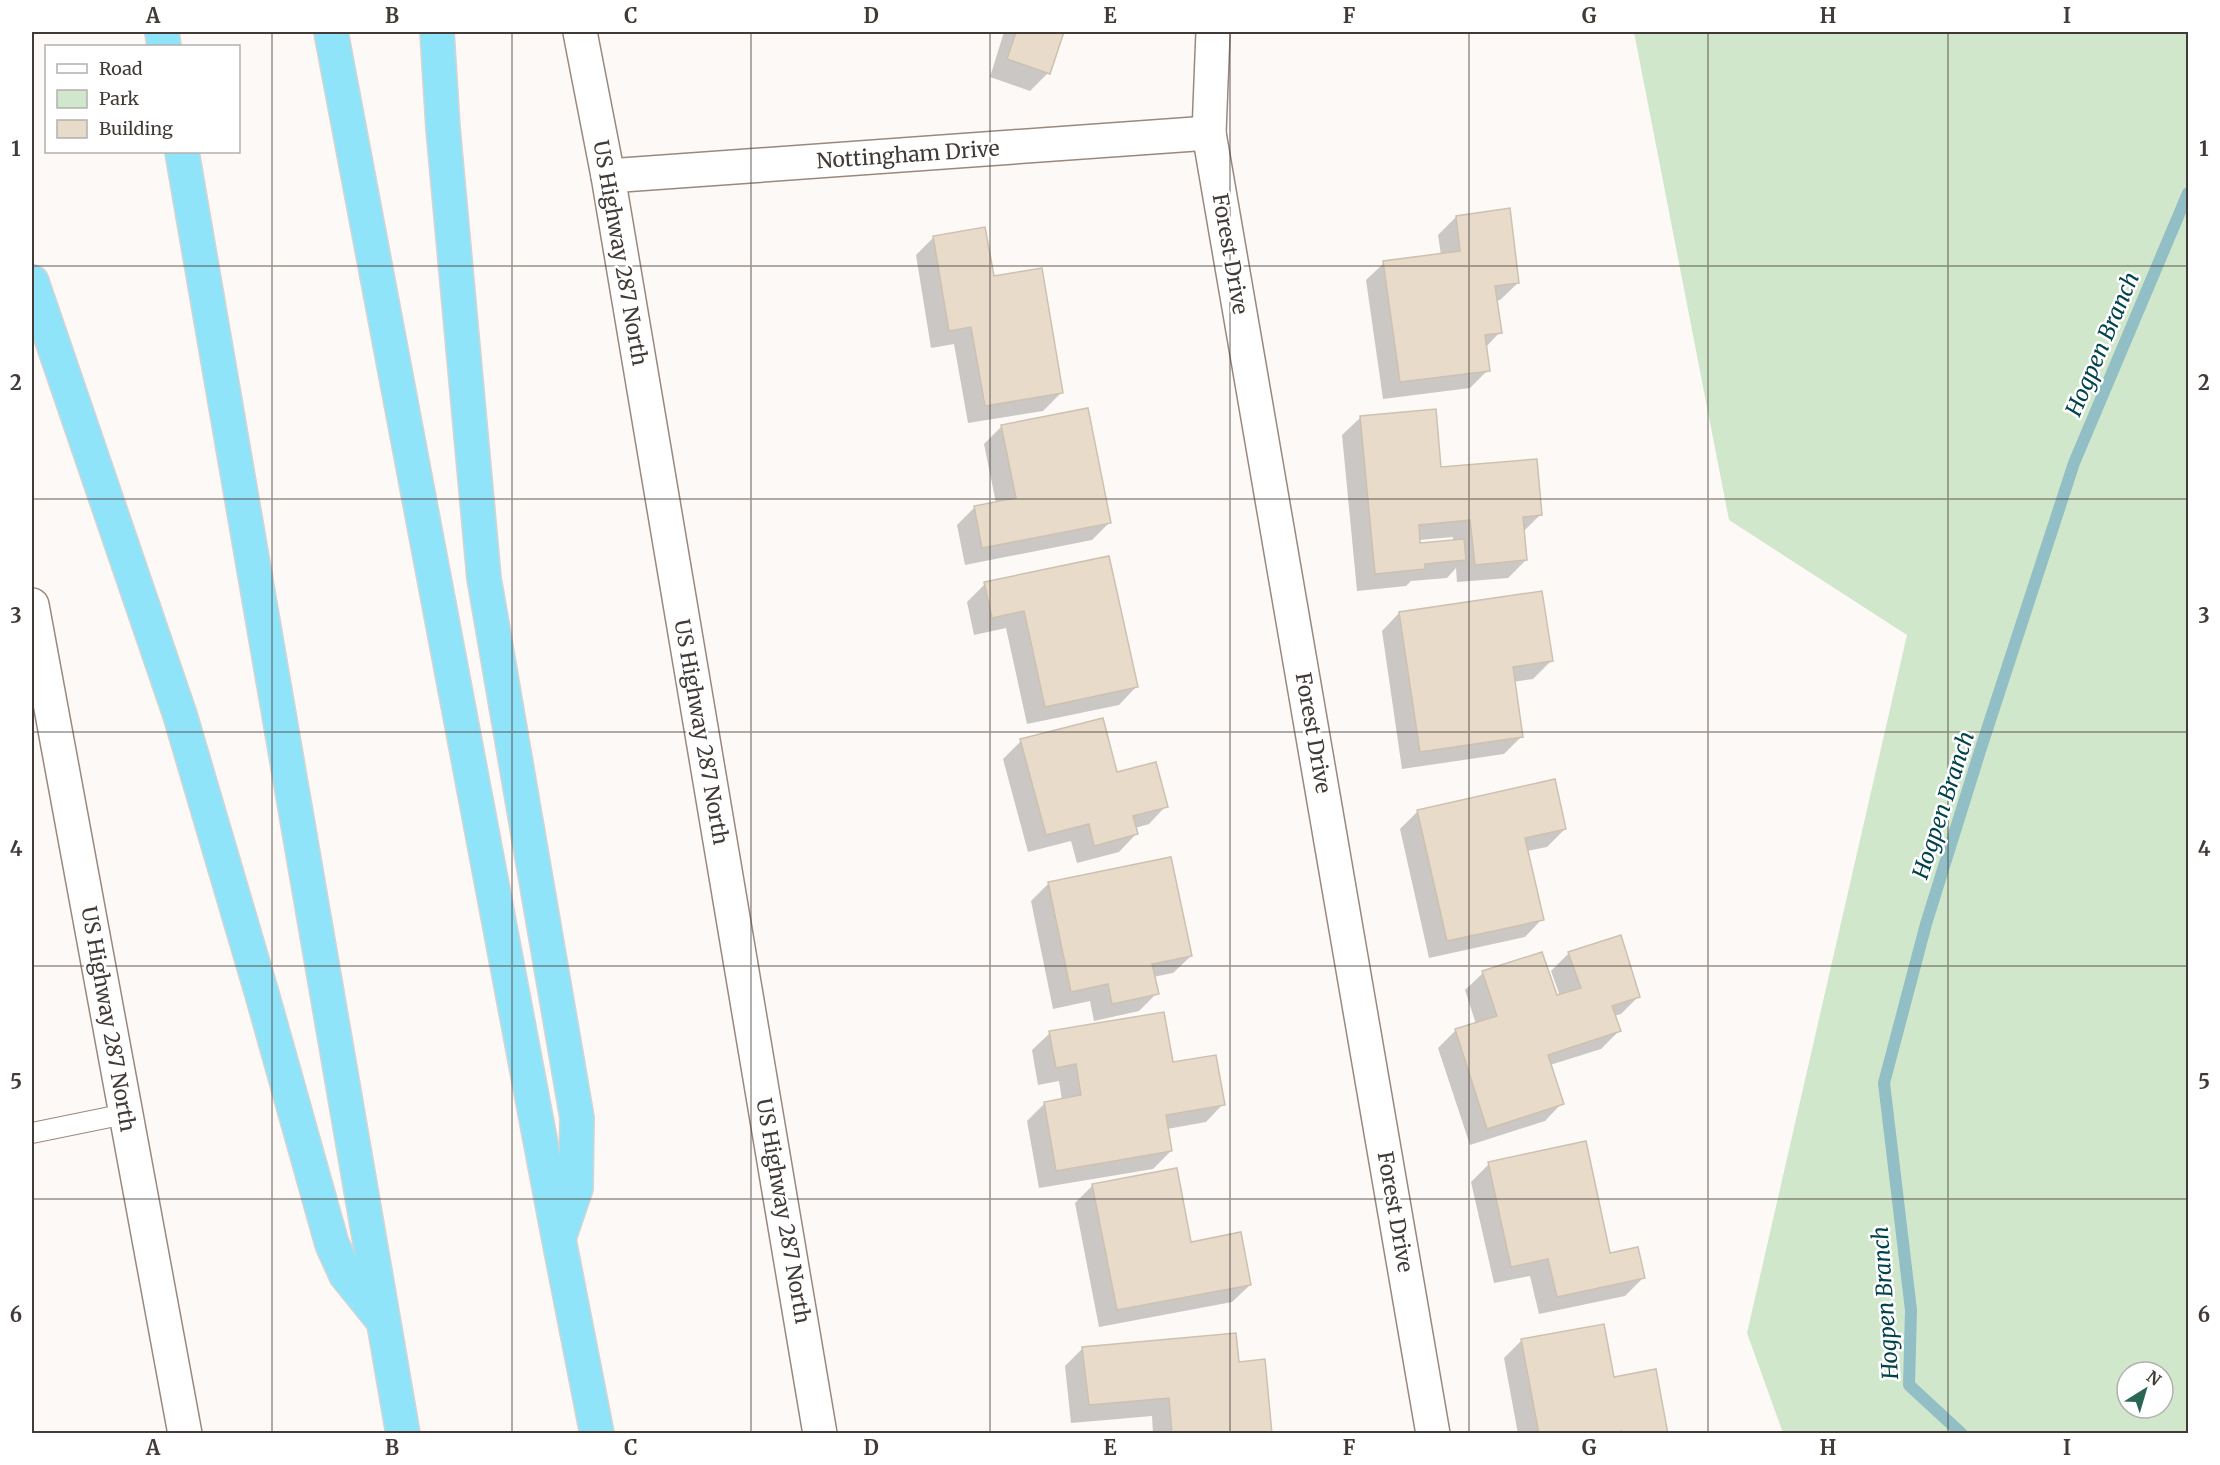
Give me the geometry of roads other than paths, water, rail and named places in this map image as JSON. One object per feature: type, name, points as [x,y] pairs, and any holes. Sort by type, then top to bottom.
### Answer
[{"type":"highway","points":[[331,32],[597,1434]]},
{"type":"highway","points":[[437,32],[443,128],[484,578],[577,1118],[576,1188],[559,1240]]},
{"type":"highway","points":[[182,153],[403,1434]]},
{"type":"highway","points":[[32,282],[180,715],[332,1244],[346,1275],[382,1320]]},
{"type":"main road","name":"US Highway 287 North","points":[[580,32],[608,176],[820,1434]]},
{"type":"main road","name":"Forest Drive","points":[[1213,32],[1209,133],[1434,1434]]},
{"type":"main road","name":"Nottingham Drive","points":[[608,176],[1209,133]]},
{"type":"main road","name":"US Highway 287 North","points":[[32,605],[185,1434]]},
{"type":"lane","points":[[32,1133],[125,1114]]},
{"type":"waterway","name":"Hogpen Branch","points":[[1962,1434],[1909,1385],[1911,1310],[1884,1083],[1926,924],[2074,463],[2188,193]]}]
